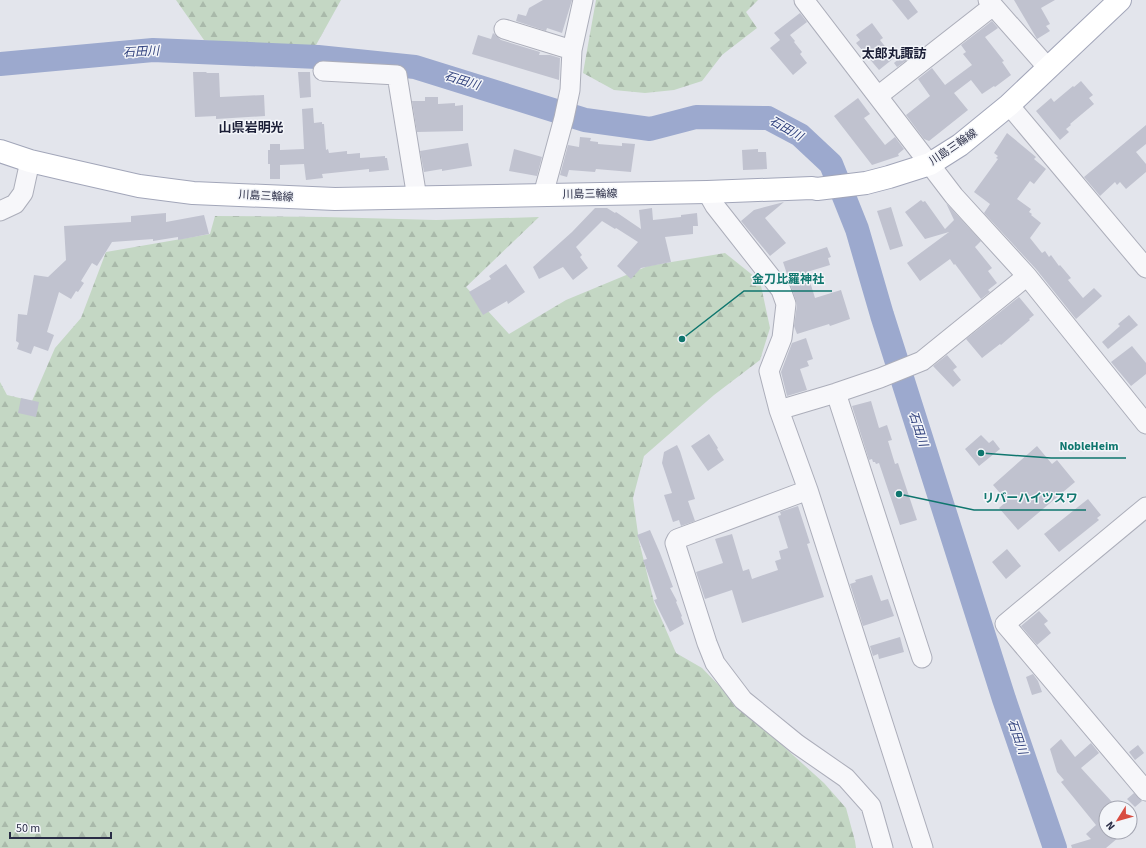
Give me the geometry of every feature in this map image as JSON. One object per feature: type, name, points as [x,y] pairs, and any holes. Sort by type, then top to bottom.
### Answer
[{"type":"main road","name":"川島三輪線","points":[[0,151],[30,161],[73,172],[139,186],[193,192],[335,199],[817,189],[858,184],[889,177],[930,164],[960,145],[1009,105],[1120,0]]},
{"type":"street","points":[[543,195],[570,90],[572,50],[583,0]]},
{"type":"street","points":[[804,0],[954,196],[1028,276],[1146,424]]},
{"type":"street","points":[[878,96],[991,3],[1048,68]]},
{"type":"street","points":[[504,28],[572,50]]},
{"type":"street","points":[[323,71],[397,75],[416,198]]},
{"type":"street","points":[[1009,105],[1146,268]]},
{"type":"street","points":[[0,211],[15,204],[23,193],[30,161]]},
{"type":"street","points":[[707,192],[715,206],[781,290],[786,304],[782,338],[769,371],[778,410],[808,490],[923,848]]},
{"type":"street","points":[[778,410],[836,393],[883,377],[922,361],[1028,276]]},
{"type":"street","points":[[836,393],[922,658]]},
{"type":"street","points":[[808,490],[677,539],[675,543],[707,643],[715,663],[743,700],[797,744],[846,778],[871,806],[883,848]]},
{"type":"street","points":[[1146,507],[1005,624],[1146,791]]},
{"type":"green space","points":[[176,0],[341,0],[311,54],[204,40]]},
{"type":"green space","points":[[596,0],[758,0],[746,12],[757,28],[722,55],[702,81],[674,90],[645,93],[614,90],[583,73]]},
{"type":"green space","points":[[215,216],[436,220],[539,217],[466,287],[509,334],[566,300],[648,266],[725,253],[760,281],[770,328],[760,360],[714,395],[644,456],[633,498],[639,541],[654,602],[676,653],[702,668],[743,710],[824,783],[846,808],[856,848],[0,848],[0,382],[7,395],[32,401],[55,348],[81,318],[106,252],[210,234]]},
{"type":"building","points":[[543,0],[572,0],[562,33],[547,28],[546,31],[516,21],[518,14],[526,16],[529,8]]},
{"type":"building","points":[[892,0],[909,0],[918,12],[908,20]]},
{"type":"building","points":[[1014,0],[1055,0],[1041,8],[1050,24],[1046,26],[1050,31],[1037,39]]},
{"type":"building","points":[[800,13],[807,22],[790,35],[802,52],[800,54],[807,63],[793,75],[770,48],[780,40],[774,33]]},
{"type":"building","points":[[992,21],[998,28],[985,37],[1004,61],[1002,62],[1011,75],[995,87],[994,86],[982,94],[971,80],[954,93],[968,110],[929,141],[924,139],[906,115],[930,96],[918,79],[932,68],[945,85],[972,65],[963,54],[966,52],[961,45]]},
{"type":"building","points":[[872,23],[883,38],[880,40],[894,58],[879,70],[856,43],[860,40],[856,35]]},
{"type":"building","points":[[493,33],[501,40],[540,52],[539,55],[550,55],[560,58],[559,80],[472,54],[478,35],[491,39]]},
{"type":"building","points":[[903,55],[907,60],[897,67],[894,63]]},
{"type":"building","points":[[193,72],[219,73],[220,97],[264,95],[265,116],[216,119],[216,116],[195,117]]},
{"type":"building","points":[[298,72],[310,72],[311,97],[300,98]]},
{"type":"building","points":[[1081,81],[1093,95],[1089,98],[1094,104],[1070,124],[1071,125],[1066,129],[1069,132],[1060,140],[1036,111],[1051,98],[1054,102]]},
{"type":"building","points":[[425,97],[438,97],[438,104],[455,103],[455,106],[463,105],[463,131],[417,132],[412,101],[425,101]]},
{"type":"building","points":[[858,98],[870,114],[864,118],[885,145],[895,137],[904,149],[898,154],[899,156],[872,165],[834,116]]},
{"type":"building","points":[[313,108],[314,123],[322,122],[322,124],[324,124],[326,150],[328,149],[329,153],[347,151],[347,154],[360,153],[360,158],[385,156],[385,158],[387,158],[389,170],[369,172],[369,169],[322,174],[323,178],[306,180],[304,164],[280,165],[280,179],[270,179],[268,150],[270,150],[270,144],[280,144],[280,150],[304,149],[302,109]]},
{"type":"building","points":[[1146,125],[1146,144],[1136,152],[1146,164],[1146,172],[1126,189],[1120,182],[1117,185],[1115,182],[1100,196],[1084,177]]},
{"type":"building","points":[[1007,133],[1036,157],[1034,159],[1046,169],[1034,184],[1030,181],[1017,199],[1031,209],[1029,212],[1032,214],[1031,215],[1041,223],[1030,238],[1042,253],[1045,251],[1049,257],[1051,255],[1059,266],[1060,265],[1071,278],[1068,280],[1083,298],[1094,288],[1102,296],[1076,319],[1036,269],[984,213],[990,204],[974,192],[998,159],[996,158],[998,156],[994,153]]},
{"type":"building","points":[[580,137],[591,138],[590,141],[598,142],[598,144],[622,146],[622,143],[635,144],[631,172],[596,169],[595,172],[569,170],[567,177],[560,175],[568,145],[579,147]]},
{"type":"building","points":[[468,143],[472,166],[442,171],[442,169],[424,172],[420,151]]},
{"type":"building","points":[[514,149],[542,157],[537,176],[509,171]]},
{"type":"building","points":[[758,149],[758,152],[766,152],[767,169],[743,170],[742,150]]},
{"type":"building","points":[[921,200],[923,202],[925,201],[945,229],[954,220],[946,203],[981,241],[975,247],[992,268],[988,271],[997,283],[988,290],[990,292],[981,299],[950,259],[920,281],[907,263],[949,232],[925,239],[905,212]]},
{"type":"building","points":[[784,202],[765,218],[786,243],[770,256],[741,221],[754,210]]},
{"type":"building","points":[[891,207],[903,246],[890,250],[877,211]]},
{"type":"building","points":[[595,208],[607,208],[615,213],[616,212],[641,229],[639,210],[652,208],[653,220],[681,217],[681,215],[697,213],[698,226],[693,226],[693,234],[665,237],[671,262],[641,268],[631,279],[617,266],[638,242],[602,221],[576,247],[582,255],[580,257],[588,268],[573,280],[563,267],[539,279],[533,267],[572,232]]},
{"type":"building","points":[[166,213],[166,222],[204,215],[209,234],[178,240],[178,237],[153,241],[153,239],[112,242],[97,266],[92,263],[81,281],[84,283],[71,299],[59,292],[47,332],[54,335],[48,351],[34,346],[31,354],[17,349],[19,343],[16,341],[18,314],[27,315],[34,275],[48,277],[66,260],[64,226],[131,222],[131,216]]},
{"type":"building","points":[[827,247],[831,257],[828,258],[830,265],[807,272],[815,298],[841,290],[850,319],[830,326],[829,324],[797,334],[794,326],[797,305],[783,262]]},
{"type":"building","points":[[506,264],[525,292],[508,304],[507,301],[483,315],[469,292],[491,279],[489,276]]},
{"type":"building","points":[[1019,297],[1034,315],[1001,345],[1000,344],[982,358],[966,339]]},
{"type":"building","points":[[1129,315],[1138,325],[1108,349],[1102,342],[1120,326],[1118,324]]},
{"type":"building","points":[[806,338],[813,359],[807,361],[809,366],[800,369],[807,390],[787,396],[781,372],[792,343]]},
{"type":"building","points":[[1132,346],[1146,363],[1146,374],[1131,386],[1111,362]]},
{"type":"building","points":[[947,355],[957,367],[953,370],[961,380],[953,387],[933,366]]},
{"type":"building","points":[[21,398],[39,402],[36,417],[18,413]]},
{"type":"building","points":[[871,401],[879,428],[887,425],[892,440],[888,441],[895,464],[898,463],[917,520],[900,525],[879,463],[876,464],[872,459],[869,460],[852,406]]},
{"type":"building","points":[[709,434],[724,460],[708,471],[691,446]]},
{"type":"building","points":[[981,435],[989,443],[993,440],[1000,449],[979,466],[965,449]]},
{"type":"building","points":[[677,445],[695,499],[688,501],[695,521],[681,526],[679,520],[673,522],[664,495],[672,493],[662,463],[664,452]]},
{"type":"building","points":[[1037,446],[1052,464],[1057,460],[1075,482],[1018,530],[999,508],[1007,501],[993,485]]},
{"type":"building","points":[[1088,499],[1101,515],[1097,518],[1099,520],[1059,552],[1044,534]]},
{"type":"building","points":[[798,506],[810,543],[807,544],[824,597],[742,623],[732,590],[705,599],[696,572],[723,563],[715,539],[732,534],[743,571],[749,569],[752,579],[778,570],[775,561],[781,559],[779,551],[788,548],[778,516],[781,515],[780,512]]},
{"type":"building","points":[[650,530],[673,587],[670,588],[677,601],[676,602],[684,624],[670,632],[654,600],[657,599],[643,560],[647,559],[637,535]]},
{"type":"building","points":[[1007,549],[1021,566],[1006,579],[992,562]]},
{"type":"building","points":[[872,575],[881,601],[888,599],[894,616],[863,626],[850,584],[856,582],[855,580]]},
{"type":"building","points":[[1039,611],[1048,621],[1044,624],[1051,633],[1037,645],[1021,626]]},
{"type":"building","points":[[900,637],[904,652],[879,659],[878,654],[873,656],[870,646]]},
{"type":"building","points":[[1033,674],[1038,681],[1042,692],[1032,695],[1026,677]]},
{"type":"building","points":[[1061,739],[1075,757],[1091,743],[1099,753],[1081,768],[1110,800],[1098,800],[1098,840],[1116,840],[1106,848],[1072,848],[1071,845],[1091,839],[1086,834],[1096,825],[1061,782],[1064,780],[1057,772],[1050,749]]},
{"type":"building","points":[[1138,745],[1144,753],[1135,760],[1129,752]]},
{"type":"building","points":[[1134,793],[1142,801],[1138,804],[1138,800],[1127,799]]},
{"type":"waterway","name":"石田川","points":[[0,64],[153,50],[318,57],[415,67],[585,120],[650,129],[696,117],[768,118],[800,135],[831,164],[857,229],[882,315],[1004,699],[1055,848]]},
{"type":"place","name":"金刀比羅神社","points":[[682,339]]},
{"type":"place","name":"NobleHeim","points":[[981,453]]},
{"type":"place","name":"リバーハイツスワ","points":[[899,494]]},
{"type":"district","name":"太郎丸諏訪","points":[[894,54]]},
{"type":"district","name":"山県岩明光","points":[[251,128]]}]
